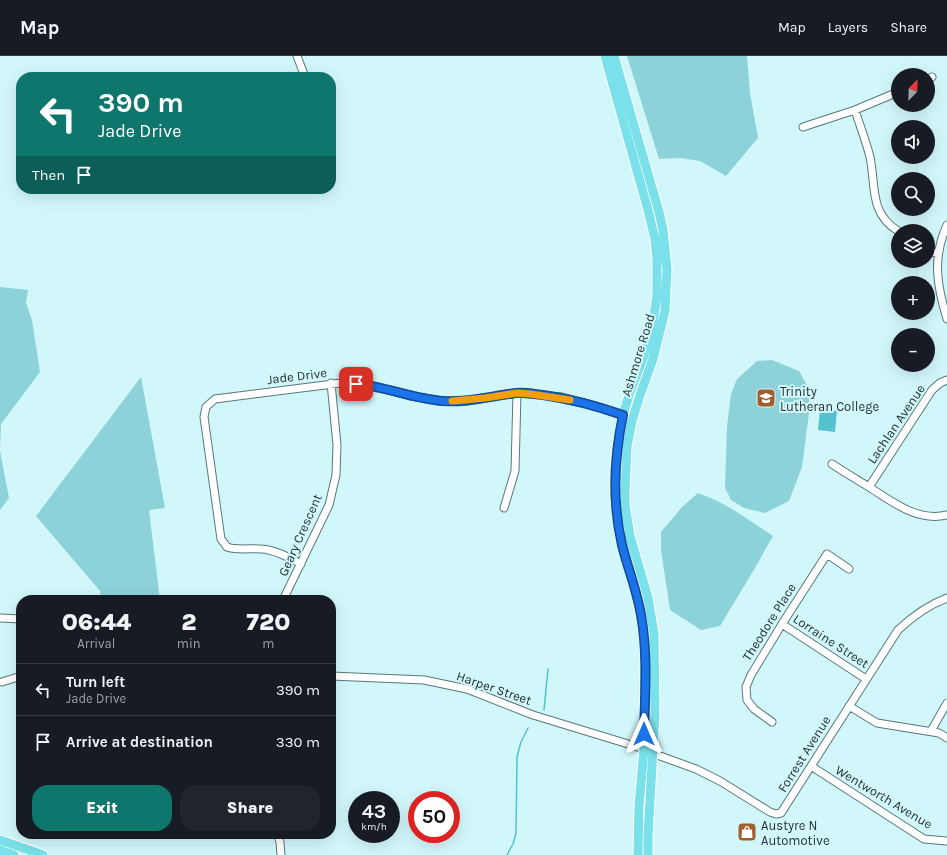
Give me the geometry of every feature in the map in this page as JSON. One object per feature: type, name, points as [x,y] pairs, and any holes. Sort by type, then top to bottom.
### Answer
[{"type":"main road","name":"Ashmore Road","points":[[605,56],[648,210],[655,239],[657,259],[657,295],[653,323],[645,352],[623,415],[617,449],[615,497],[622,545],[638,598],[642,622],[645,664],[644,749],[639,806],[638,855]]},
{"type":"main road","name":"Ashmore Road","points":[[614,56],[659,212],[663,230],[667,268],[666,301],[662,327],[633,418],[626,459],[625,505],[634,553],[648,598],[654,634],[654,754],[648,855]]},
{"type":"main road","points":[[0,840],[43,855]]},
{"type":"main road","points":[[0,850],[14,855]]},
{"type":"street","points":[[296,56],[302,72]]},
{"type":"street","points":[[803,127],[855,110],[891,95]]},
{"type":"street","points":[[855,110],[869,156],[876,206],[886,221],[891,225]]},
{"type":"street","points":[[947,225],[938,254],[937,275],[942,303],[947,319]]},
{"type":"street","name":"Lachlan Avenue","points":[[869,487],[932,390],[940,383],[947,380]]},
{"type":"street","name":"Jade Drive","points":[[301,564],[282,554],[267,549],[234,549],[227,547],[221,539],[204,417],[206,407],[215,399],[331,383],[370,385],[410,396],[444,401],[465,401],[517,393],[562,398],[592,404],[633,418]]},
{"type":"street","name":"Geary Crescent","points":[[285,595],[329,505],[336,475],[337,445],[331,383]]},
{"type":"street","points":[[504,508],[515,472],[517,393]]},
{"type":"street","points":[[832,464],[899,506],[915,514],[932,517],[947,515]]},
{"type":"street","name":"Theodore Place","points":[[772,722],[754,709],[747,700],[746,687],[750,675],[827,554],[849,569]]},
{"type":"street","name":"Forrest Avenue","points":[[644,749],[704,773],[720,781],[770,812],[776,814],[781,812],[898,630],[913,616],[947,598]]},
{"type":"street","points":[[0,618],[16,619]]},
{"type":"street","name":"Lorraine Street","points":[[782,624],[866,679]]},
{"type":"street","name":"Harper Street","points":[[336,676],[424,680],[446,684],[467,690],[533,715],[644,749]]},
{"type":"street","points":[[2,682],[16,678]]},
{"type":"street","points":[[931,731],[947,703]]},
{"type":"street","points":[[849,706],[878,723],[931,731],[939,733],[947,738]]},
{"type":"street","name":"Wentworth Avenue","points":[[811,766],[924,839],[947,840]]},
{"type":"street","points":[[279,839],[282,855]]},
{"type":"shaded area","points":[[627,56],[747,56],[750,93],[758,138],[726,176],[700,161],[680,158],[659,159]]},
{"type":"shaded area","points":[[0,287],[28,290],[26,303],[32,320],[40,372],[1,424],[0,451]]},
{"type":"shaded area","points":[[772,360],[799,371],[809,389],[809,413],[802,467],[789,501],[765,513],[744,508],[731,500],[725,488],[727,427],[731,394],[737,379],[757,361]]},
{"type":"shaded area","points":[[141,377],[165,508],[149,510],[159,595],[100,595],[100,591],[36,516]]},
{"type":"shaded area","points":[[820,409],[837,411],[835,432],[818,430]]},
{"type":"shaded area","points":[[0,451],[9,498],[0,510]]},
{"type":"shaded area","points":[[698,493],[727,506],[773,536],[720,626],[701,630],[670,610],[661,550],[661,532],[682,507]]},
{"type":"waterway","points":[[544,710],[548,669]]},
{"type":"waterway","points":[[507,855],[513,844],[516,833],[517,757],[521,742],[528,728]]},
{"type":"slow traffic","points":[[452,401],[465,401],[517,393],[570,400]]},
{"type":"place","name":"Trinity Lutheran College","points":[[766,398]]},
{"type":"place","name":"Austyre N Automotive","points":[[747,832]]},
{"type":"route","points":[[356,384],[370,385],[410,396],[444,401],[465,401],[517,393],[530,394],[592,404],[623,415],[615,468],[615,497],[622,545],[638,598],[645,644],[644,734]]}]
